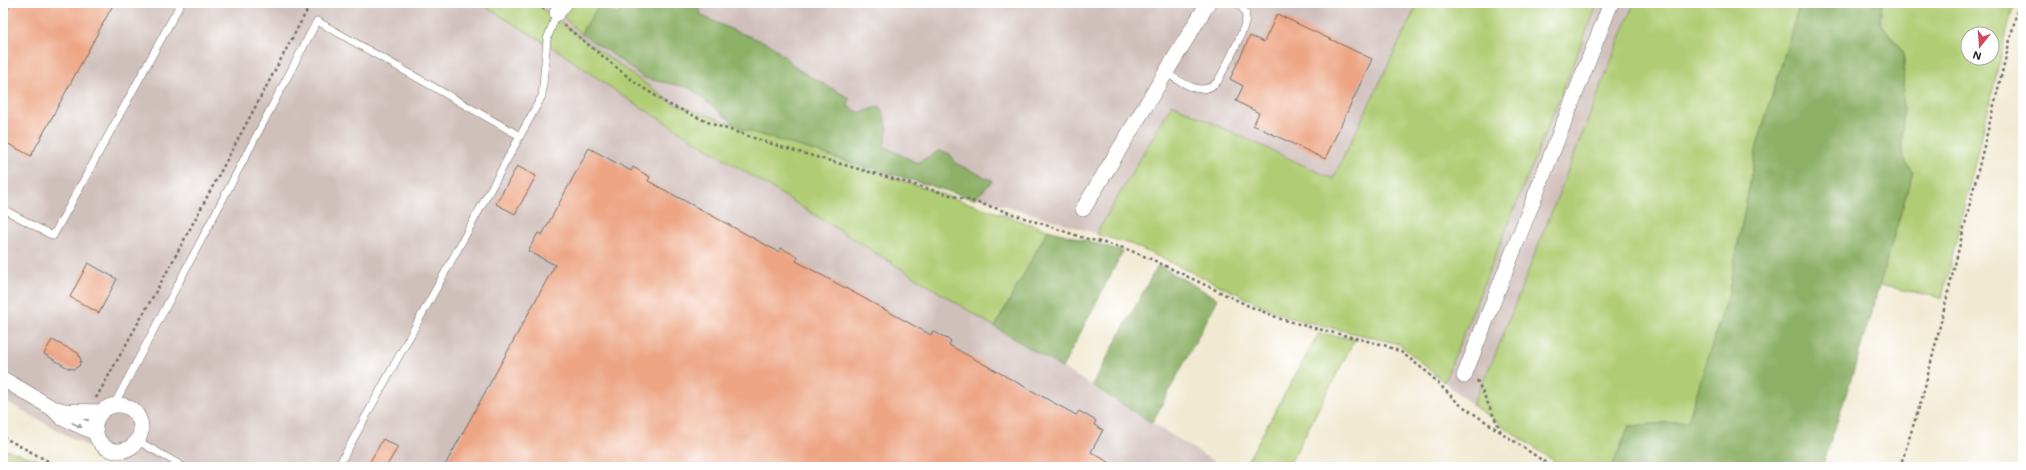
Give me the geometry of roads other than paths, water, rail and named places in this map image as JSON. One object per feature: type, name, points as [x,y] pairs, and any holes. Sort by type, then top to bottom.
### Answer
[{"type":"street","points":[[1083,209],[1208,3]]},
{"type":"street","points":[[1466,372],[1612,3]]},
{"type":"street","points":[[3,379],[52,408],[62,418],[96,433]]},
{"type":"street","points":[[52,408],[98,405],[114,405],[129,408],[140,419],[141,426],[138,441],[126,450],[110,450],[99,440],[96,433],[95,426],[98,405]]},
{"type":"lane","points":[[3,209],[53,236],[181,3]]},
{"type":"lane","points":[[1166,73],[1194,88],[1208,89],[1214,86],[1218,81],[1245,25],[1245,11],[1242,6],[1237,3]]},
{"type":"lane","points":[[338,467],[542,96],[547,39],[559,11]]},
{"type":"lane","points":[[114,405],[317,21],[520,136]]},
{"type":"lane","points":[[138,441],[184,467]]}]
